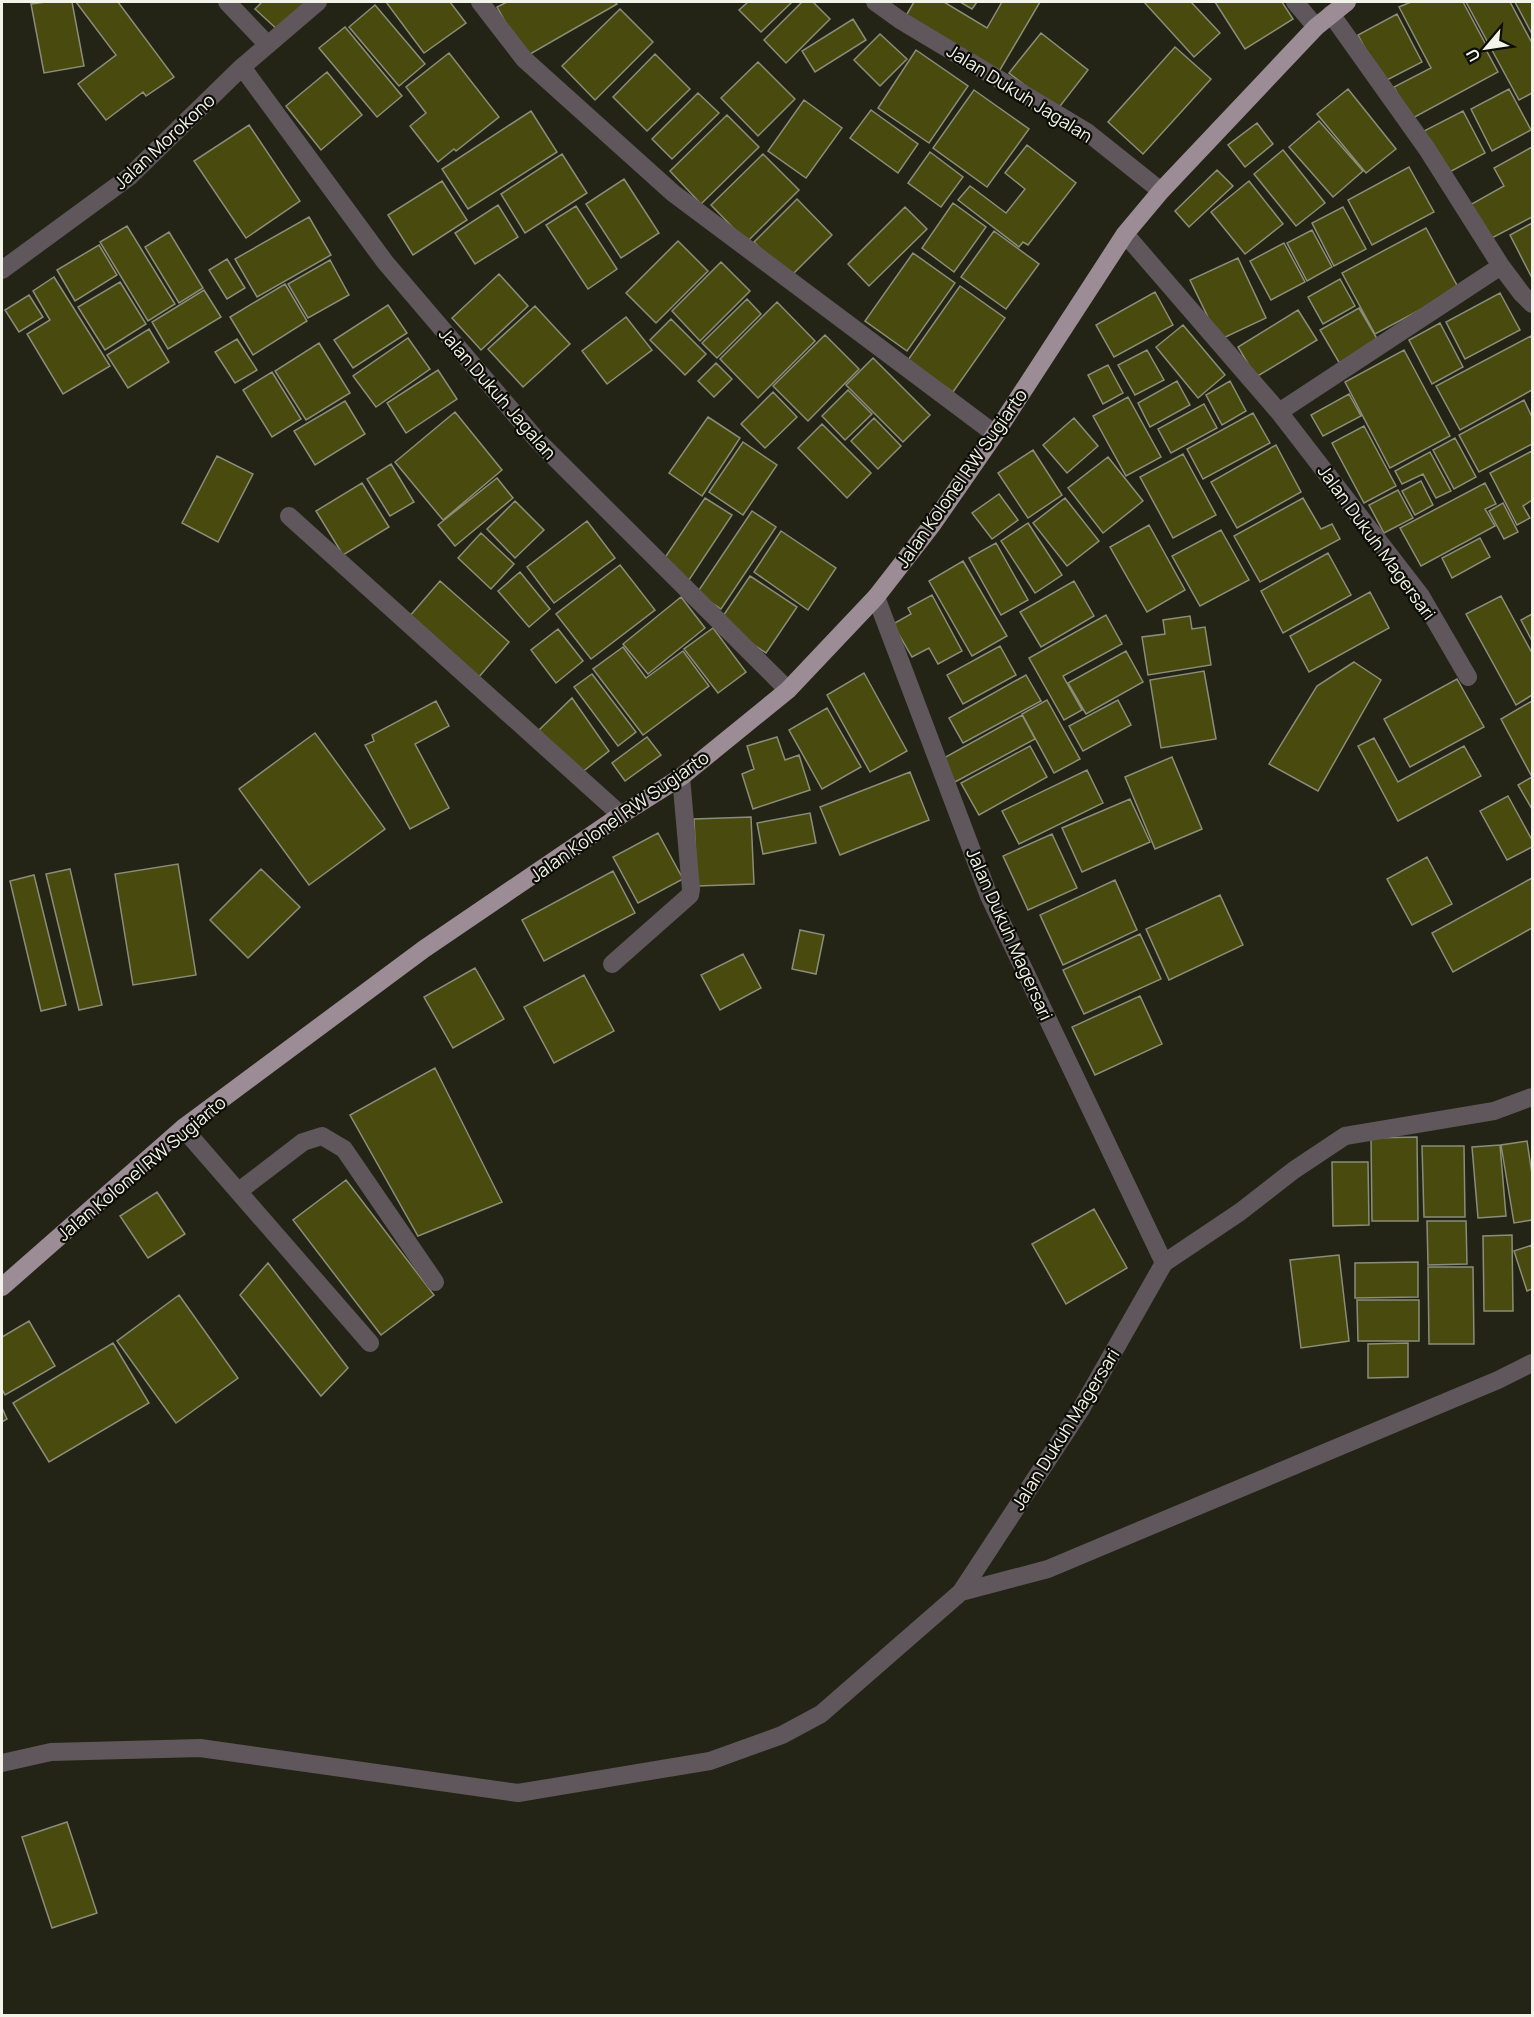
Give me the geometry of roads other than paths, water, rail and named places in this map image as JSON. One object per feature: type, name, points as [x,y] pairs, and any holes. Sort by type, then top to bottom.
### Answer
[{"type":"main road","name":"Jalan Kolonel RW Sugiarto","points":[[2,1287],[183,1128],[424,949],[681,777],[788,690],[876,597],[932,525],[995,434],[1125,234],[1161,191],[1316,27],[1347,2]]},
{"type":"street","points":[[228,2],[268,45]]},
{"type":"street","name":"Jalan Morokono","points":[[2,270],[129,177],[242,67],[318,2]]},
{"type":"street","points":[[480,2],[524,59],[673,193],[995,434]]},
{"type":"street","name":"Jalan Dukuh Jagalan","points":[[875,2],[900,20],[1087,132],[1161,191]]},
{"type":"street","points":[[1295,2],[1316,27]]},
{"type":"street","points":[[1331,14],[1426,149],[1501,266],[1522,294],[1533,304]]},
{"type":"street","name":"Jalan Dukuh Jagalan","points":[[242,67],[385,262],[537,440],[788,690]]},
{"type":"street","name":"Jalan Dukuh Magersari","points":[[1125,234],[1279,412],[1420,596],[1468,677]]},
{"type":"street","points":[[1279,412],[1501,266]]},
{"type":"street","points":[[289,516],[621,815]]},
{"type":"street","name":"Jalan Dukuh Magersari","points":[[876,597],[988,896],[1164,1263]]},
{"type":"street","points":[[612,964],[690,895],[681,777]]},
{"type":"street","name":"Jalan Dukuh Magersari","points":[[961,1592],[1081,1409],[1164,1263],[1240,1212],[1294,1170],[1345,1136],[1494,1111],[1533,1097]]},
{"type":"street","points":[[183,1128],[370,1343]]},
{"type":"street","points":[[239,1191],[303,1142],[322,1136],[344,1149],[435,1282]]},
{"type":"street","points":[[2,1763],[51,1752],[200,1748],[518,1793],[710,1761],[782,1734],[821,1714],[961,1592],[1048,1569],[1498,1380],[1533,1363]]}]
